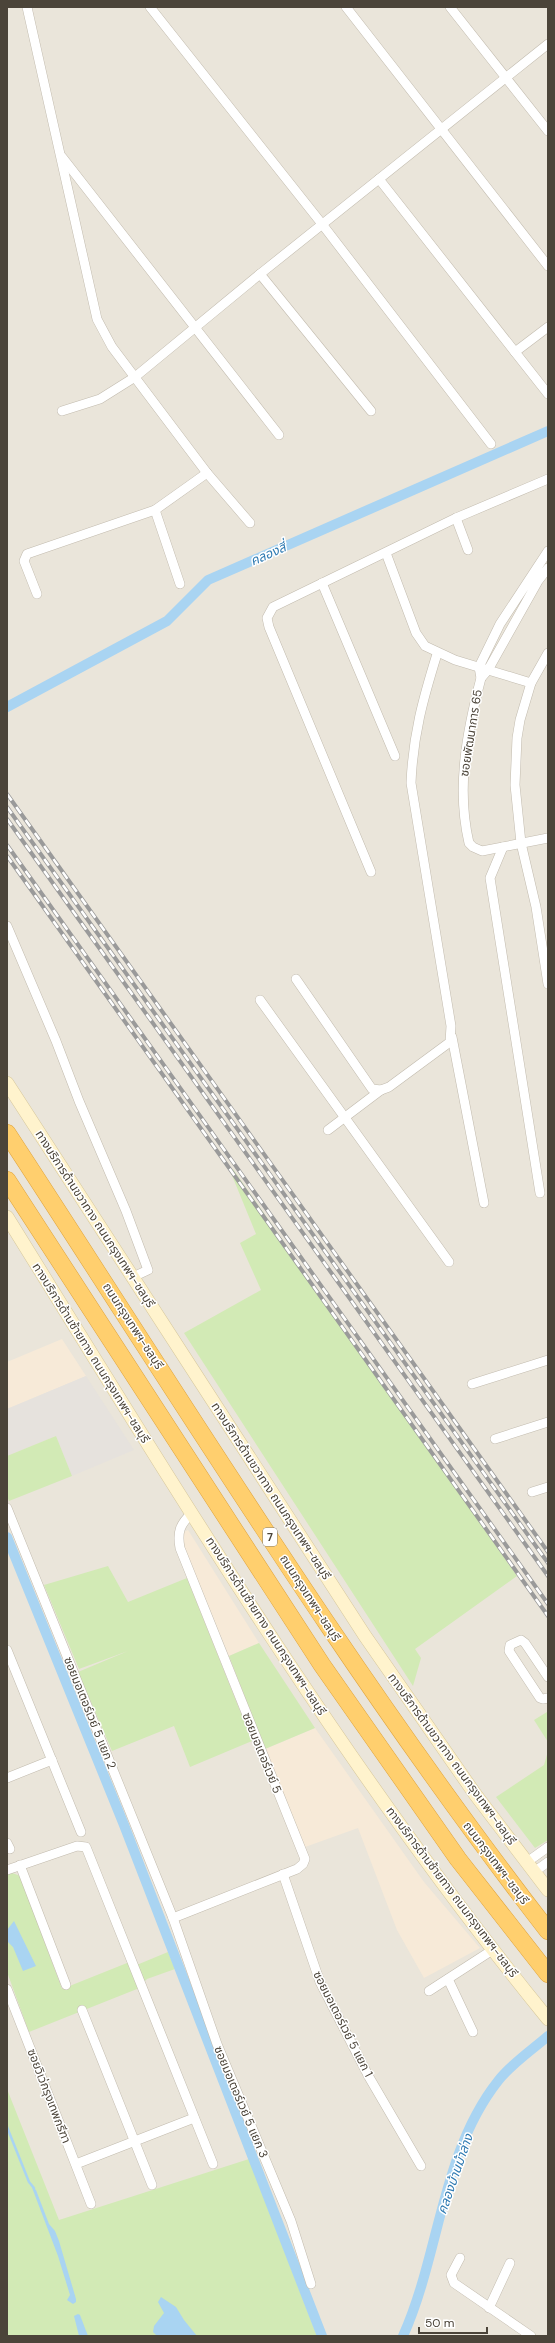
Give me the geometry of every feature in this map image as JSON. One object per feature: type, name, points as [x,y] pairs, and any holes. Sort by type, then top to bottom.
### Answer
[{"type":"highway","name":"ถนนกรุงเทพฯ-ชลบุรี","points":[[7,1133],[344,1651],[481,1844],[548,1932]]},
{"type":"highway","name":"7","points":[[7,1180],[322,1665],[458,1859],[548,1974]]},
{"type":"main road","name":"ทางบริการด้านขวาทาง ถนนกรุงเทพฯ-ชลบุรี","points":[[7,1083],[365,1636],[475,1794],[548,1890]]},
{"type":"main road","name":"ทางบริการด้านซ้ายทาง ถนนกรุงเทพฯ-ชลบุรี","points":[[7,1218],[302,1685],[436,1873],[548,2019]]},
{"type":"street","points":[[27,7],[97,319],[112,346],[135,377],[207,473],[250,523]]},
{"type":"street","points":[[150,7],[322,224],[491,444]]},
{"type":"street","points":[[346,7],[548,266]]},
{"type":"street","points":[[450,7],[548,131]]},
{"type":"street","points":[[62,411],[100,399],[135,377],[322,224],[507,79],[548,44]]},
{"type":"street","points":[[61,156],[279,435]]},
{"type":"street","points":[[378,179],[548,394]]},
{"type":"street","points":[[260,274],[371,411]]},
{"type":"street","points":[[515,352],[548,327]]},
{"type":"street","points":[[37,594],[24,561],[27,554],[155,510],[207,473]]},
{"type":"street","points":[[371,872],[269,627],[267,618],[273,608],[322,583],[456,518],[548,479]]},
{"type":"street","points":[[155,510],[180,584]]},
{"type":"street","points":[[456,518],[468,550]]},
{"type":"street","points":[[484,668],[500,624],[541,559],[548,551]]},
{"type":"street","points":[[386,553],[416,633],[425,646],[437,654],[531,683]]},
{"type":"street","points":[[484,668],[538,581],[548,568]]},
{"type":"street","points":[[322,583],[395,756]]},
{"type":"street","points":[[548,653],[531,683],[520,720],[516,749],[515,785],[521,843],[536,907],[548,984]]},
{"type":"street","points":[[437,654],[420,706],[412,756],[411,783],[452,1037],[484,1203]]},
{"type":"street","name":"ซอยพัฒนาการ 65","points":[[484,668],[475,699],[464,767],[463,801],[469,843],[477,850],[482,851],[503,847]]},
{"type":"street","points":[[540,1193],[490,878],[503,847],[548,838]]},
{"type":"street","points":[[7,926],[126,1211],[148,1270],[133,1277]]},
{"type":"street","points":[[296,979],[368,1086],[372,1089],[381,1090]]},
{"type":"street","points":[[260,1000],[449,1262]]},
{"type":"street","points":[[328,1130],[381,1090],[448,1045],[452,1037]]},
{"type":"street","points":[[472,1384],[548,1360]]},
{"type":"street","points":[[495,1439],[548,1422]]},
{"type":"street","points":[[532,1492],[548,1487]]},
{"type":"street","name":"ซอยมอเตอร์เวย์ 5 แยก 2","points":[[7,1508],[173,1918]]},
{"type":"street","name":"ซอยมอเตอร์เวย์ 5","points":[[173,1918],[301,1866],[305,1858],[180,1548],[178,1539],[181,1524],[192,1513]]},
{"type":"street","points":[[548,1677],[525,1643],[521,1640],[510,1645],[509,1651],[540,1698],[548,1698]]},
{"type":"street","points":[[7,1650],[81,1832]]},
{"type":"street","points":[[7,1778],[52,1760]]},
{"type":"street","points":[[7,1870],[77,1846],[86,1847],[213,2164]]},
{"type":"street","points":[[527,1862],[548,1847]]},
{"type":"street","points":[[534,1872],[548,1862]]},
{"type":"street","points":[[20,1865],[66,1986]]},
{"type":"street","name":"ซอยมอเตอร์เวย์ 5 แยก 1","points":[[283,1874],[320,1982],[369,2077],[421,2166]]},
{"type":"street","name":"ซอยมอเตอร์เวย์ 5 แยก 3","points":[[173,1918],[217,2044],[291,2221],[311,2284]]},
{"type":"street","points":[[429,1991],[494,1949]]},
{"type":"street","points":[[448,1979],[473,2032]]},
{"type":"street","name":"ซอยวิเว่กรุงเทพกรีฑา","points":[[7,1989],[91,2204]]},
{"type":"street","points":[[82,2010],[152,2185]]},
{"type":"street","points":[[76,2164],[194,2118]]},
{"type":"street","points":[[460,2258],[451,2275],[451,2280],[531,2336]]},
{"type":"street","points":[[489,2308],[510,2263]]},
{"type":"shaded area","points":[[7,7],[548,7],[548,2336],[7,2336]]},
{"type":"shaded area","points":[[62,1339],[86,1376],[7,1409],[7,1362]]},
{"type":"shaded area","points":[[86,1376],[134,1450],[72,1476],[56,1436],[7,1456],[7,1409]]},
{"type":"shaded area","points":[[188,1530],[259,1643],[229,1656],[182,1542],[184,1532]]},
{"type":"shaded area","points":[[315,1728],[424,1882],[480,1948],[424,1978],[397,1930],[358,1828],[305,1847],[265,1749]]},
{"type":"green space","points":[[233,1169],[517,1576],[415,1649],[421,1658],[413,1686],[184,1333],[261,1290],[240,1243],[256,1234],[231,1173]]},
{"type":"green space","points":[[56,1436],[72,1476],[9,1501],[7,1496],[7,1456]]},
{"type":"green space","points":[[108,1566],[128,1602],[187,1578],[252,1741],[190,1767],[174,1726],[112,1751],[78,1672],[128,1651],[79,1669],[44,1585]]},
{"type":"green space","points":[[259,1643],[315,1728],[265,1749],[229,1656]]},
{"type":"green space","points":[[547,1712],[548,1714],[548,1742],[534,1720]]},
{"type":"green space","points":[[548,1751],[548,1840],[535,1848],[496,1797],[544,1765]]},
{"type":"green space","points":[[10,1872],[20,1876],[62,1989],[127,1963],[139,1964],[168,1952],[175,1969],[147,1979],[137,1989],[29,2032],[7,1972],[7,1874]]},
{"type":"green space","points":[[7,2089],[59,2220],[249,2159],[317,2336],[7,2336]]},
{"type":"water","points":[[14,1921],[36,1966],[23,1971],[13,1947],[7,1941],[7,1930]]},
{"type":"water","points":[[31,2185],[36,2190],[49,2224],[55,2231],[59,2241],[76,2299],[76,2302],[73,2304],[67,2300],[70,2295],[58,2256]]},
{"type":"water","points":[[161,2297],[176,2307],[197,2336],[157,2336],[153,2332],[154,2326],[164,2313],[158,2302]]},
{"type":"water","points":[[78,2314],[80,2315],[88,2336],[79,2336],[74,2316]]},
{"type":"waterway","name":"คลองสี่","points":[[7,707],[167,621],[208,580],[548,431]]},
{"type":"waterway","points":[[7,1537],[124,1825],[322,2336]]},
{"type":"waterway","name":"คลองบ้านม้าล่าง","points":[[403,2336],[425,2272],[443,2205],[464,2140],[479,2109],[498,2081],[515,2063],[548,2036]]},
{"type":"waterway","points":[[7,2127],[29,2182],[34,2188]]},
{"type":"railway","points":[[7,794],[548,1552]]},
{"type":"railway","points":[[7,807],[548,1563]]},
{"type":"railway","points":[[7,819],[548,1576]]},
{"type":"railway","points":[[7,845],[548,1604]]},
{"type":"railway","points":[[7,856],[548,1616]]}]
